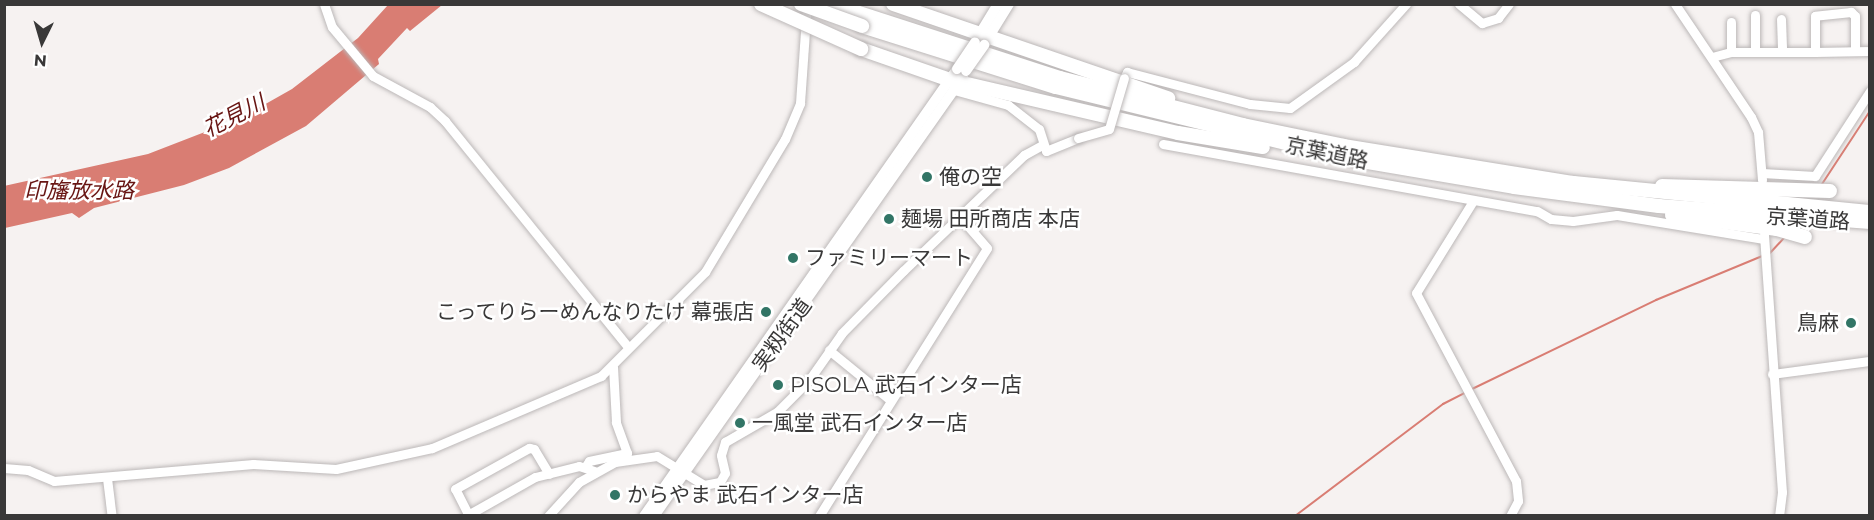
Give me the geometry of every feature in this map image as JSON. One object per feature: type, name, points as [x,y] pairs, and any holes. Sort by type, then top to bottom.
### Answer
[{"type":"highway","points":[[762,4],[861,49],[958,78],[1178,133],[1356,160]]},
{"type":"highway","name":"京葉道路","points":[[801,4],[1095,87],[1344,146],[1575,189],[1731,214],[1869,222]]},
{"type":"highway","name":"京葉道路","points":[[831,4],[864,21],[1056,87],[1356,160],[1575,189],[1869,212]]},
{"type":"highway","points":[[893,4],[982,39],[1162,96],[1344,146]]},
{"type":"highway","points":[[1575,189],[1830,191]]},
{"type":"highway","points":[[1575,189],[1695,220],[1777,229],[1805,237]]},
{"type":"main road","name":"実籾街道","points":[[982,39],[998,4]]},
{"type":"main road","name":"実籾街道","points":[[644,516],[681,469],[958,78],[982,39],[1009,4]]},
{"type":"main road","name":"実籾街道","points":[[654,516],[681,469]]},
{"type":"street","points":[[324,4],[332,27],[373,76],[430,107],[445,121],[628,347]]},
{"type":"street","points":[[4,468],[28,470],[54,481],[253,464],[353,466],[432,448],[586,384],[613,367],[628,347],[705,272],[785,139],[800,103],[807,4]]},
{"type":"street","points":[[1042,146],[1050,151],[1078,138],[1109,129],[1127,72],[1264,107],[1290,108],[1354,62],[1406,4]]},
{"type":"street","points":[[1459,4],[1482,23],[1498,18],[1509,4]]},
{"type":"street","points":[[1675,4],[1712,57],[1758,132],[1762,177],[1815,176],[1869,91]]},
{"type":"street","points":[[1815,52],[1815,16],[1820,13],[1851,12],[1855,16],[1855,51]]},
{"type":"street","points":[[1755,15],[1755,52]]},
{"type":"street","points":[[1781,19],[1782,52]]},
{"type":"street","points":[[1731,22],[1731,52]]},
{"type":"street","points":[[1712,57],[1731,52],[1869,51]]},
{"type":"street","points":[[958,78],[1008,105],[1039,129],[1043,134],[1042,146]]},
{"type":"street","points":[[1163,144],[1537,211],[1551,219],[1573,221],[1617,215],[1764,236],[1782,492],[1779,516]]},
{"type":"street","points":[[549,474],[534,449],[529,448],[455,489],[467,515],[549,474],[590,469],[615,462],[657,456],[706,485],[720,482],[725,472],[721,455],[724,443],[777,412],[809,380],[829,350],[903,272],[1024,155],[1042,146]]},
{"type":"street","points":[[1473,201],[1416,293],[1516,481],[1518,501],[1510,516]]},
{"type":"street","points":[[819,516],[987,248],[961,218]]},
{"type":"street","points":[[829,350],[891,400]]},
{"type":"street","points":[[1772,374],[1869,361]]},
{"type":"street","points":[[590,469],[589,461],[627,453],[616,422],[613,367]]},
{"type":"street","points":[[548,516],[590,469]]},
{"type":"street","points":[[107,478],[112,516]]},
{"type":"water","name":"印旛放水路","points":[[388,5],[442,5],[410,31],[407,28],[378,59],[379,64],[306,126],[229,168],[184,185],[94,208],[79,218],[72,213],[5,228],[4,186],[148,154],[241,118],[292,89],[358,38]]},
{"type":"waterway","points":[[1822,184],[1870,111]]},
{"type":"waterway","points":[[1770,253],[1784,238]]},
{"type":"waterway","points":[[1470,390],[1656,300],[1762,256]]},
{"type":"waterway","points":[[1295,516],[1443,404],[1465,393]]},
{"type":"place","name":"俺の空","points":[[927,177]]},
{"type":"place","name":"麺場 田所商店 本店","points":[[889,219]]},
{"type":"place","name":"ファミリーマート","points":[[793,258]]},
{"type":"place","name":"こってりらーめんなりたけ 幕張店","points":[[766,312]]},
{"type":"place","name":"鳥麻","points":[[1851,323]]},
{"type":"place","name":"PISOLA 武石インター店","points":[[778,385]]},
{"type":"place","name":"一風堂 武石インター店","points":[[740,423]]},
{"type":"place","name":"からやま 武石インター店","points":[[615,495]]},
{"type":"water label","name":"花見川","points":[[234,116]]}]
